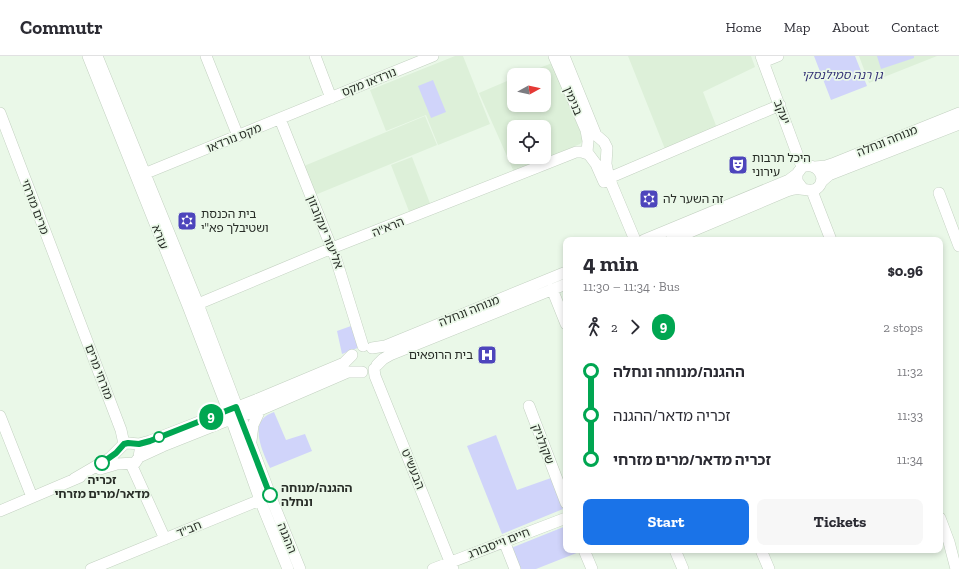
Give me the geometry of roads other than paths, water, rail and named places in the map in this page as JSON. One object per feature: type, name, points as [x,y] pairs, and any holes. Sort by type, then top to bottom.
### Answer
[{"type":"street","name":"עזרא","points":[[88,56],[141,176]]},
{"type":"street","name":"עזרא","points":[[97,56],[141,176],[193,305],[234,413]]},
{"type":"street","points":[[206,56],[238,136]]},
{"type":"street","points":[[315,56],[331,98]]},
{"type":"street","name":"נורדאו מקס","points":[[331,98],[431,56]]},
{"type":"street","name":"בנימין","points":[[554,56],[586,130],[589,153],[599,169],[627,237]]},
{"type":"street","name":"בנימין","points":[[564,56],[596,135],[602,141]]},
{"type":"street","points":[[762,59],[778,56]]},
{"type":"street","name":"יעקב","points":[[762,59],[780,105],[800,171]]},
{"type":"street","name":"מקס נורדאו","points":[[141,176],[331,98]]},
{"type":"street","points":[[609,178],[780,105]]},
{"type":"street","name":"מנוחה ונחלה","points":[[815,167],[826,166],[959,112]]},
{"type":"street","name":"מרים מזרחי","points":[[0,113],[71,300]]},
{"type":"street","name":"אליעזר יעקובזון","points":[[280,119],[332,248],[367,347]]},
{"type":"street","name":"מנוחה ונחלה","points":[[821,182],[829,175],[959,124]]},
{"type":"street","points":[[606,154],[605,157],[599,160],[589,153],[589,144],[595,140],[602,141],[606,145],[606,154],[606,164],[609,178],[634,237]]},
{"type":"street","name":"הרא\"ה","points":[[193,305],[332,248],[576,152],[589,153]]},
{"type":"street","points":[[651,237],[789,180],[800,171],[811,166],[815,167],[821,175],[821,182],[817,188],[787,191],[678,237]]},
{"type":"street","points":[[800,171],[796,178],[798,184],[807,190],[830,237]]},
{"type":"street","points":[[939,193],[959,246]]},
{"type":"street","name":"מנוחה ונחלה","points":[[367,347],[385,346],[563,273]]},
{"type":"street","name":"מנוחה ונחלה","points":[[375,367],[383,359],[390,355],[563,285]]},
{"type":"street","points":[[552,289],[563,316]]},
{"type":"street","name":"מזרחי מרים","points":[[71,300],[121,430],[125,445]]},
{"type":"street","points":[[74,479],[110,458],[125,445],[139,444],[150,441],[210,418],[234,413],[259,405],[348,372],[366,372],[375,367],[378,357],[375,350],[367,347],[356,349],[344,363],[259,405],[253,425],[251,444]]},
{"type":"street","points":[[352,355],[355,368],[362,372]]},
{"type":"street","name":"הבעש\"ט","points":[[375,367],[374,376],[452,565]]},
{"type":"street","points":[[210,418],[217,404],[223,383],[259,405]]},
{"type":"street","name":"שקולניק","points":[[529,406],[563,495]]},
{"type":"street","points":[[0,511],[74,479],[110,466],[133,461],[155,449],[203,430],[234,413]]},
{"type":"street","name":"ההגנה","points":[[234,413],[239,442],[260,500],[288,569]]},
{"type":"street","name":"ההגנה","points":[[234,413],[251,444],[300,569]]},
{"type":"street","points":[[0,416],[32,497]]},
{"type":"street","points":[[203,430],[218,429],[229,433],[239,442]]},
{"type":"street","points":[[125,445],[120,456],[124,462],[133,461]]},
{"type":"street","points":[[125,445],[139,448],[133,461],[165,539]]},
{"type":"street","name":"חב\"ד","points":[[91,569],[260,500]]},
{"type":"street","name":"חיים וייסבורג","points":[[433,569],[452,565],[504,542],[563,519]]},
{"type":"street","points":[[943,526],[956,569]]},
{"type":"street","points":[[504,542],[515,569]]},
{"type":"street","points":[[949,542],[959,554]]},
{"type":"street","points":[[585,553],[592,569]]},
{"type":"street","points":[[676,553],[683,569]]},
{"type":"street","points":[[762,553],[769,569]]},
{"type":"place","name":"היכל תרבות עירוני","points":[[738,165]]},
{"type":"place","name":"זה השער לה","points":[[649,199]]},
{"type":"place","name":"בית הכנסת ושטיבלך פא\"י","points":[[187,221]]},
{"type":"place","name":"בית הרופאים","points":[[487,355]]},
{"type":"place","name":"זכריה מדאר/מרים מזרחי","points":[[102,463]]},
{"type":"place","name":"ההגנה/מנוחה ונחלה","points":[[270,495]]},
{"type":"park label","name":"גן רנה סמילנסקי","points":[[842,75]]}]
